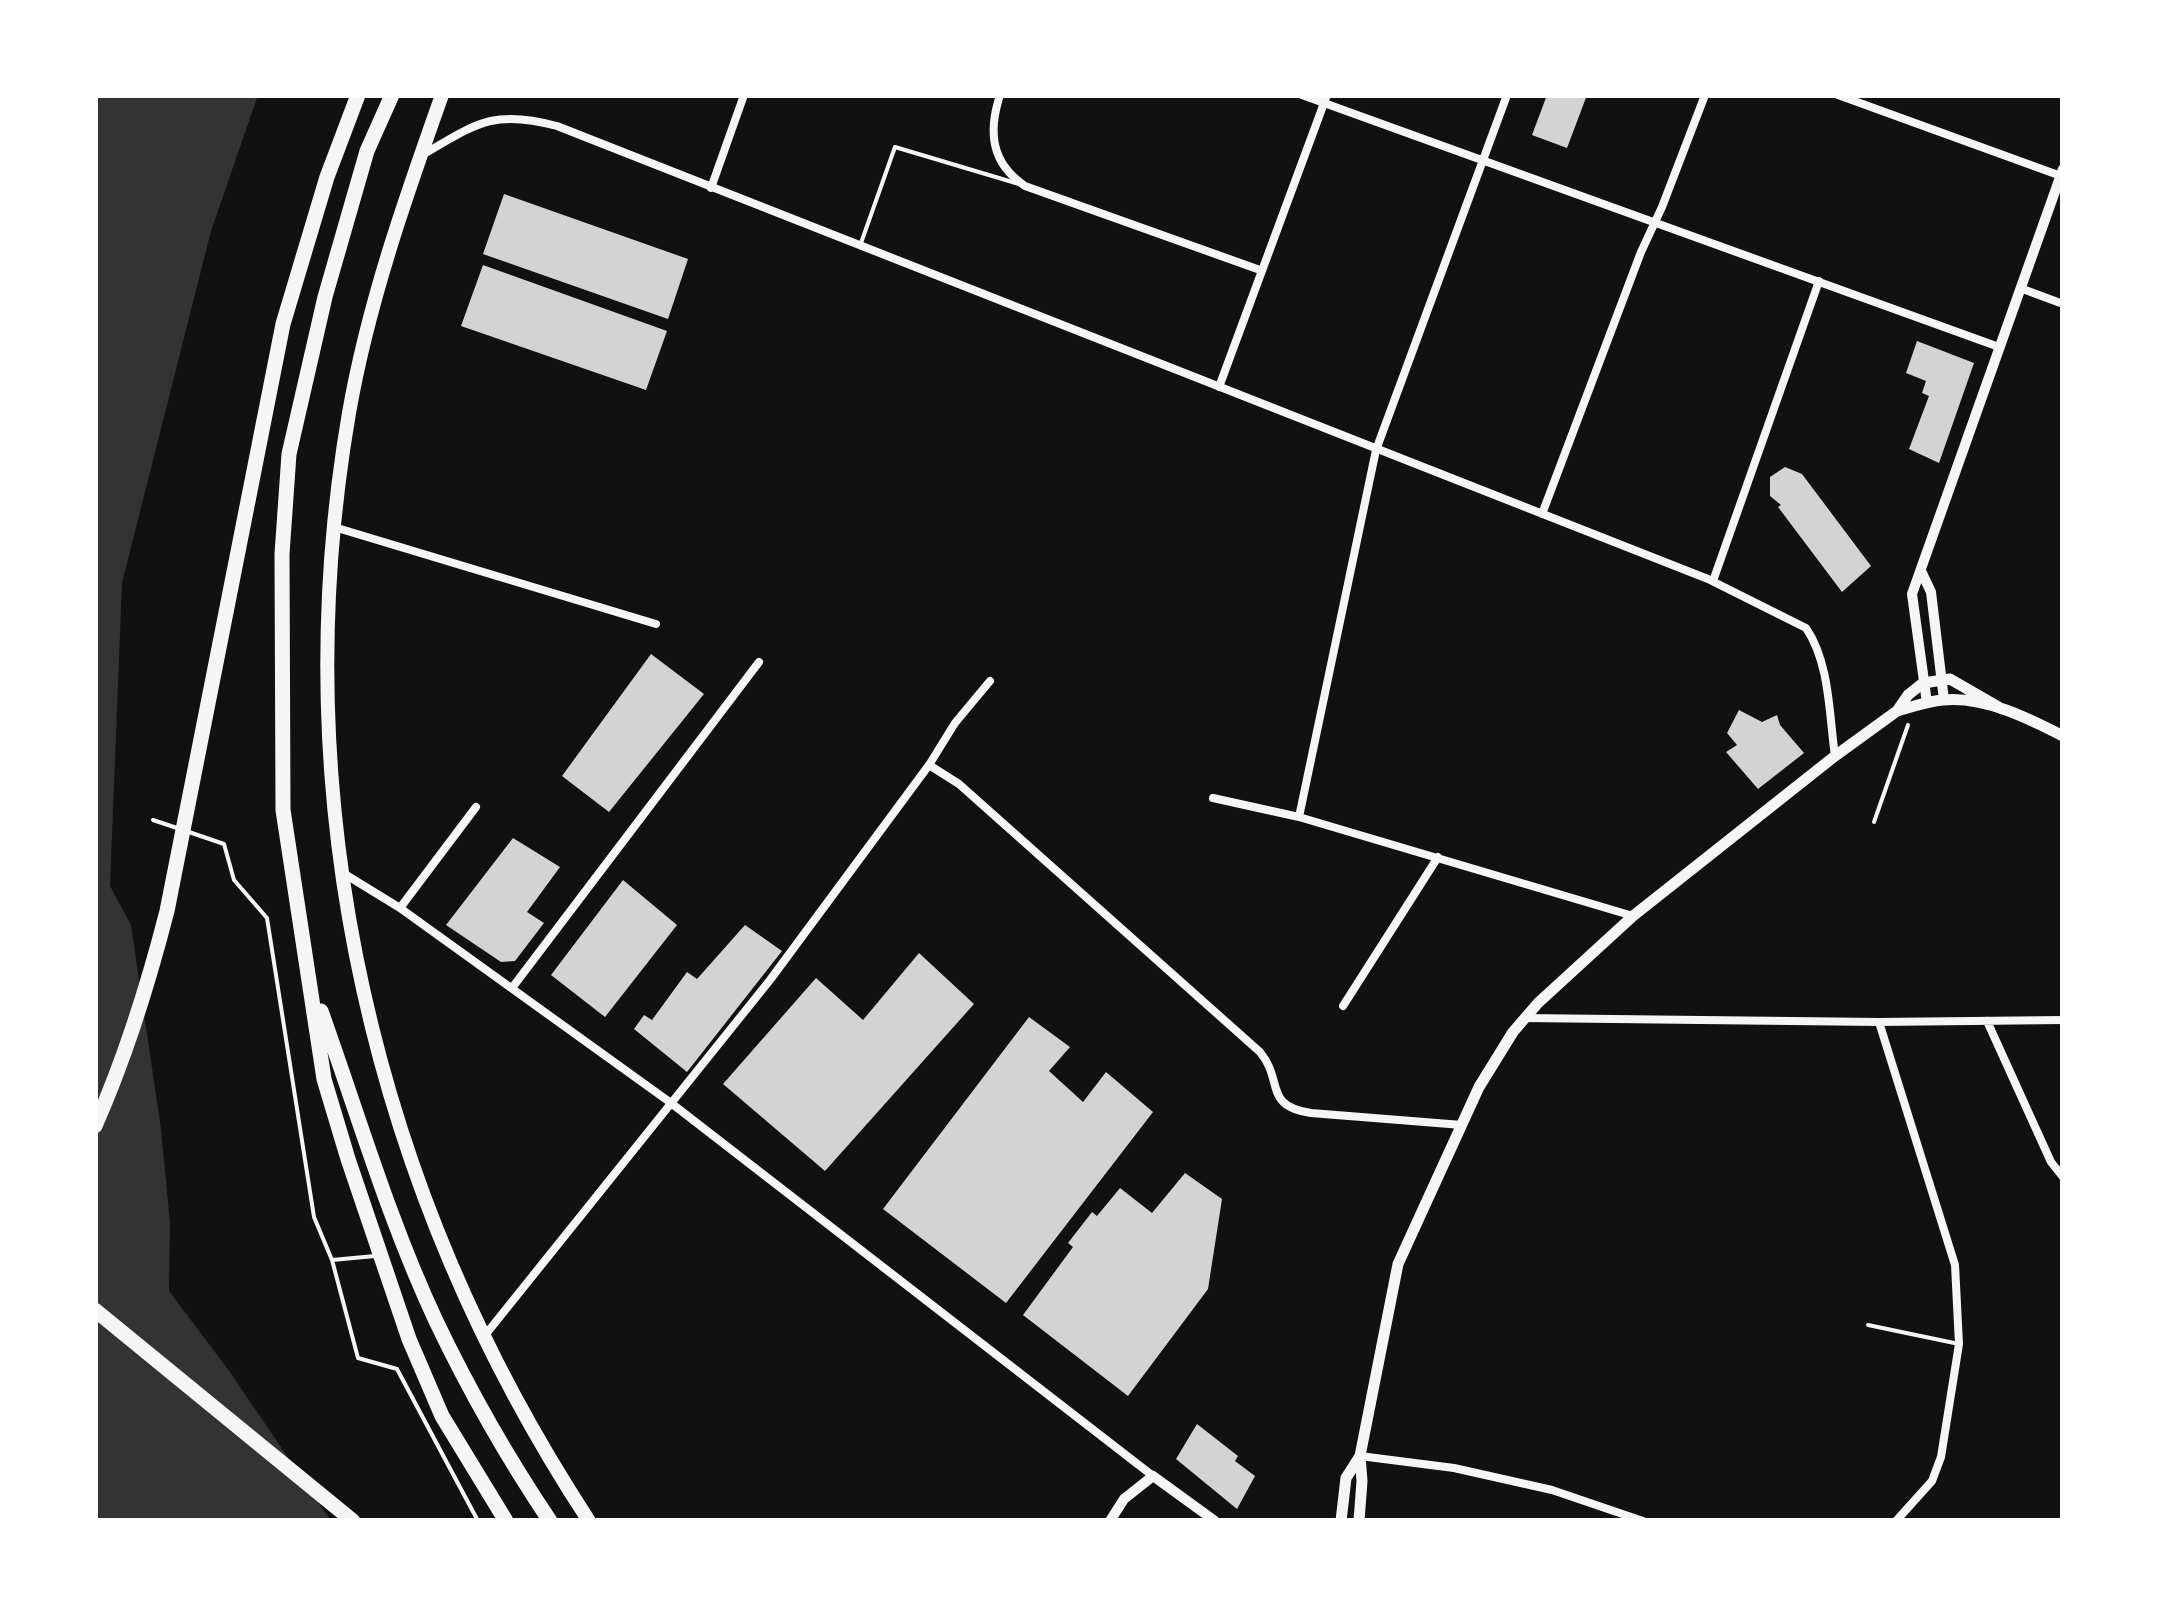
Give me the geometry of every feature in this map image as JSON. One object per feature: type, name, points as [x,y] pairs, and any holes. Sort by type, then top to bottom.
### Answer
[{"type":"highway","points":[[95,1126],[116,1078],[150,976],[284,324],[327,177],[358,95]]},
{"type":"highway","points":[[392,95],[366,151],[324,297],[290,454],[282,554],[283,810],[324,1079],[409,1339],[442,1416],[506,1521]]},
{"type":"highway","points":[[442,95],[381,273],[349,411],[334,526],[328,712],[342,872],[358,974],[398,1121],[443,1249],[483,1338],[542,1449],[589,1521]]},
{"type":"highway","points":[[310,979],[401,1236],[435,1318],[470,1387],[550,1521]]},
{"type":"highway","points":[[95,1310],[353,1521]]},
{"type":"main road","points":[[1898,711],[1908,695],[1923,684],[1950,679],[2059,733]]},
{"type":"main road","points":[[1359,1521],[1360,1456],[1398,1264],[1479,1088],[1524,1018],[1633,916],[1898,711],[1944,700],[2002,708]]},
{"type":"main road","points":[[1342,1521],[1346,1478],[1360,1456]]},
{"type":"street","points":[[711,188],[744,95]]},
{"type":"street","points":[[1000,95],[992,130],[995,151],[1003,167],[1025,186],[1260,270]]},
{"type":"street","points":[[1302,95],[1325,99],[1999,347]]},
{"type":"street","points":[[1300,816],[1376,450],[1507,95]]},
{"type":"street","points":[[1542,514],[1705,95]]},
{"type":"street","points":[[1838,95],[2062,172],[1912,594],[1923,684],[1921,705]]},
{"type":"street","points":[[1219,387],[1325,99]]},
{"type":"street","points":[[420,157],[474,125],[501,118],[527,118],[558,126],[1713,581],[1806,628],[1815,640],[1835,756]]},
{"type":"street","points":[[1713,581],[1820,281]]},
{"type":"street","points":[[2020,288],[2063,304]]},
{"type":"street","points":[[334,526],[656,624]]},
{"type":"street","points":[[1921,571],[1932,592],[1944,700]]},
{"type":"street","points":[[512,988],[760,662]]},
{"type":"street","points":[[483,1338],[770,980],[990,681]]},
{"type":"street","points":[[929,765],[959,784],[1260,1052],[1272,1069],[1277,1096],[1287,1107],[1312,1113],[1462,1126]]},
{"type":"street","points":[[1213,798],[1300,816],[1633,916]]},
{"type":"street","points":[[400,908],[476,808]]},
{"type":"street","points":[[1342,1006],[1438,857]]},
{"type":"street","points":[[342,872],[400,908],[671,1103],[828,1228],[1215,1521]]},
{"type":"street","points":[[1524,1018],[2063,1020]]},
{"type":"street","points":[[1988,1021],[2051,1162],[2063,1177]]},
{"type":"street","points":[[1878,1022],[1955,1265],[1959,1344],[1942,1457],[1932,1481],[1896,1521]]},
{"type":"street","points":[[1360,1456],[1470,1471],[1552,1490],[1643,1521]]},
{"type":"street","points":[[1110,1521],[1124,1499],[1153,1476]]},
{"type":"lane","points":[[860,247],[895,147],[1025,186]]},
{"type":"lane","points":[[153,820],[224,844],[234,880],[267,918],[314,1217],[332,1260],[358,1358],[398,1369],[478,1521]]},
{"type":"lane","points":[[332,1260],[381,1256]]},
{"type":"lane","points":[[1868,1325],[1959,1344]]},
{"type":"path","points":[[1874,822],[1921,705]]},
{"type":"shaded area","points":[[95,95],[258,95],[211,231],[122,583],[110,886],[131,925],[161,1129],[170,1223],[169,1291],[230,1372],[331,1521],[95,1521]]},
{"type":"building","points":[[1547,95],[1587,95],[1567,148],[1532,135]]},
{"type":"building","points":[[504,194],[688,259],[668,319],[483,254]]},
{"type":"building","points":[[483,265],[667,331],[646,390],[461,326]]},
{"type":"building","points":[[1917,341],[1974,363],[1939,463],[1909,449],[1929,396],[1922,393],[1926,381],[1906,373]]},
{"type":"building","points":[[1785,467],[1802,474],[1871,566],[1842,592],[1778,507],[1781,505],[1770,496],[1770,477]]},
{"type":"building","points":[[651,654],[704,694],[609,812],[562,776]]},
{"type":"building","points":[[1739,710],[1762,722],[1777,715],[1780,725],[1804,753],[1758,789],[1726,752],[1737,745],[1727,733]]},
{"type":"building","points":[[513,838],[560,867],[527,912],[544,923],[515,961],[501,962],[446,925]]},
{"type":"building","points":[[623,880],[677,925],[605,1017],[551,975]]},
{"type":"building","points":[[745,925],[782,951],[687,1072],[634,1029],[644,1015],[652,1020],[687,972],[697,979]]},
{"type":"building","points":[[919,953],[974,1004],[825,1171],[723,1084],[816,978],[863,1020]]},
{"type":"building","points":[[1029,1017],[1070,1047],[1049,1071],[1083,1102],[1106,1072],[1153,1112],[1006,1303],[883,1209]]},
{"type":"building","points":[[1185,1173],[1222,1199],[1208,1289],[1128,1396],[1023,1315],[1073,1247],[1068,1243],[1092,1212],[1097,1216],[1120,1188],[1152,1213]]},
{"type":"building","points":[[1197,1424],[1238,1456],[1235,1461],[1255,1476],[1237,1509],[1176,1459]]}]
